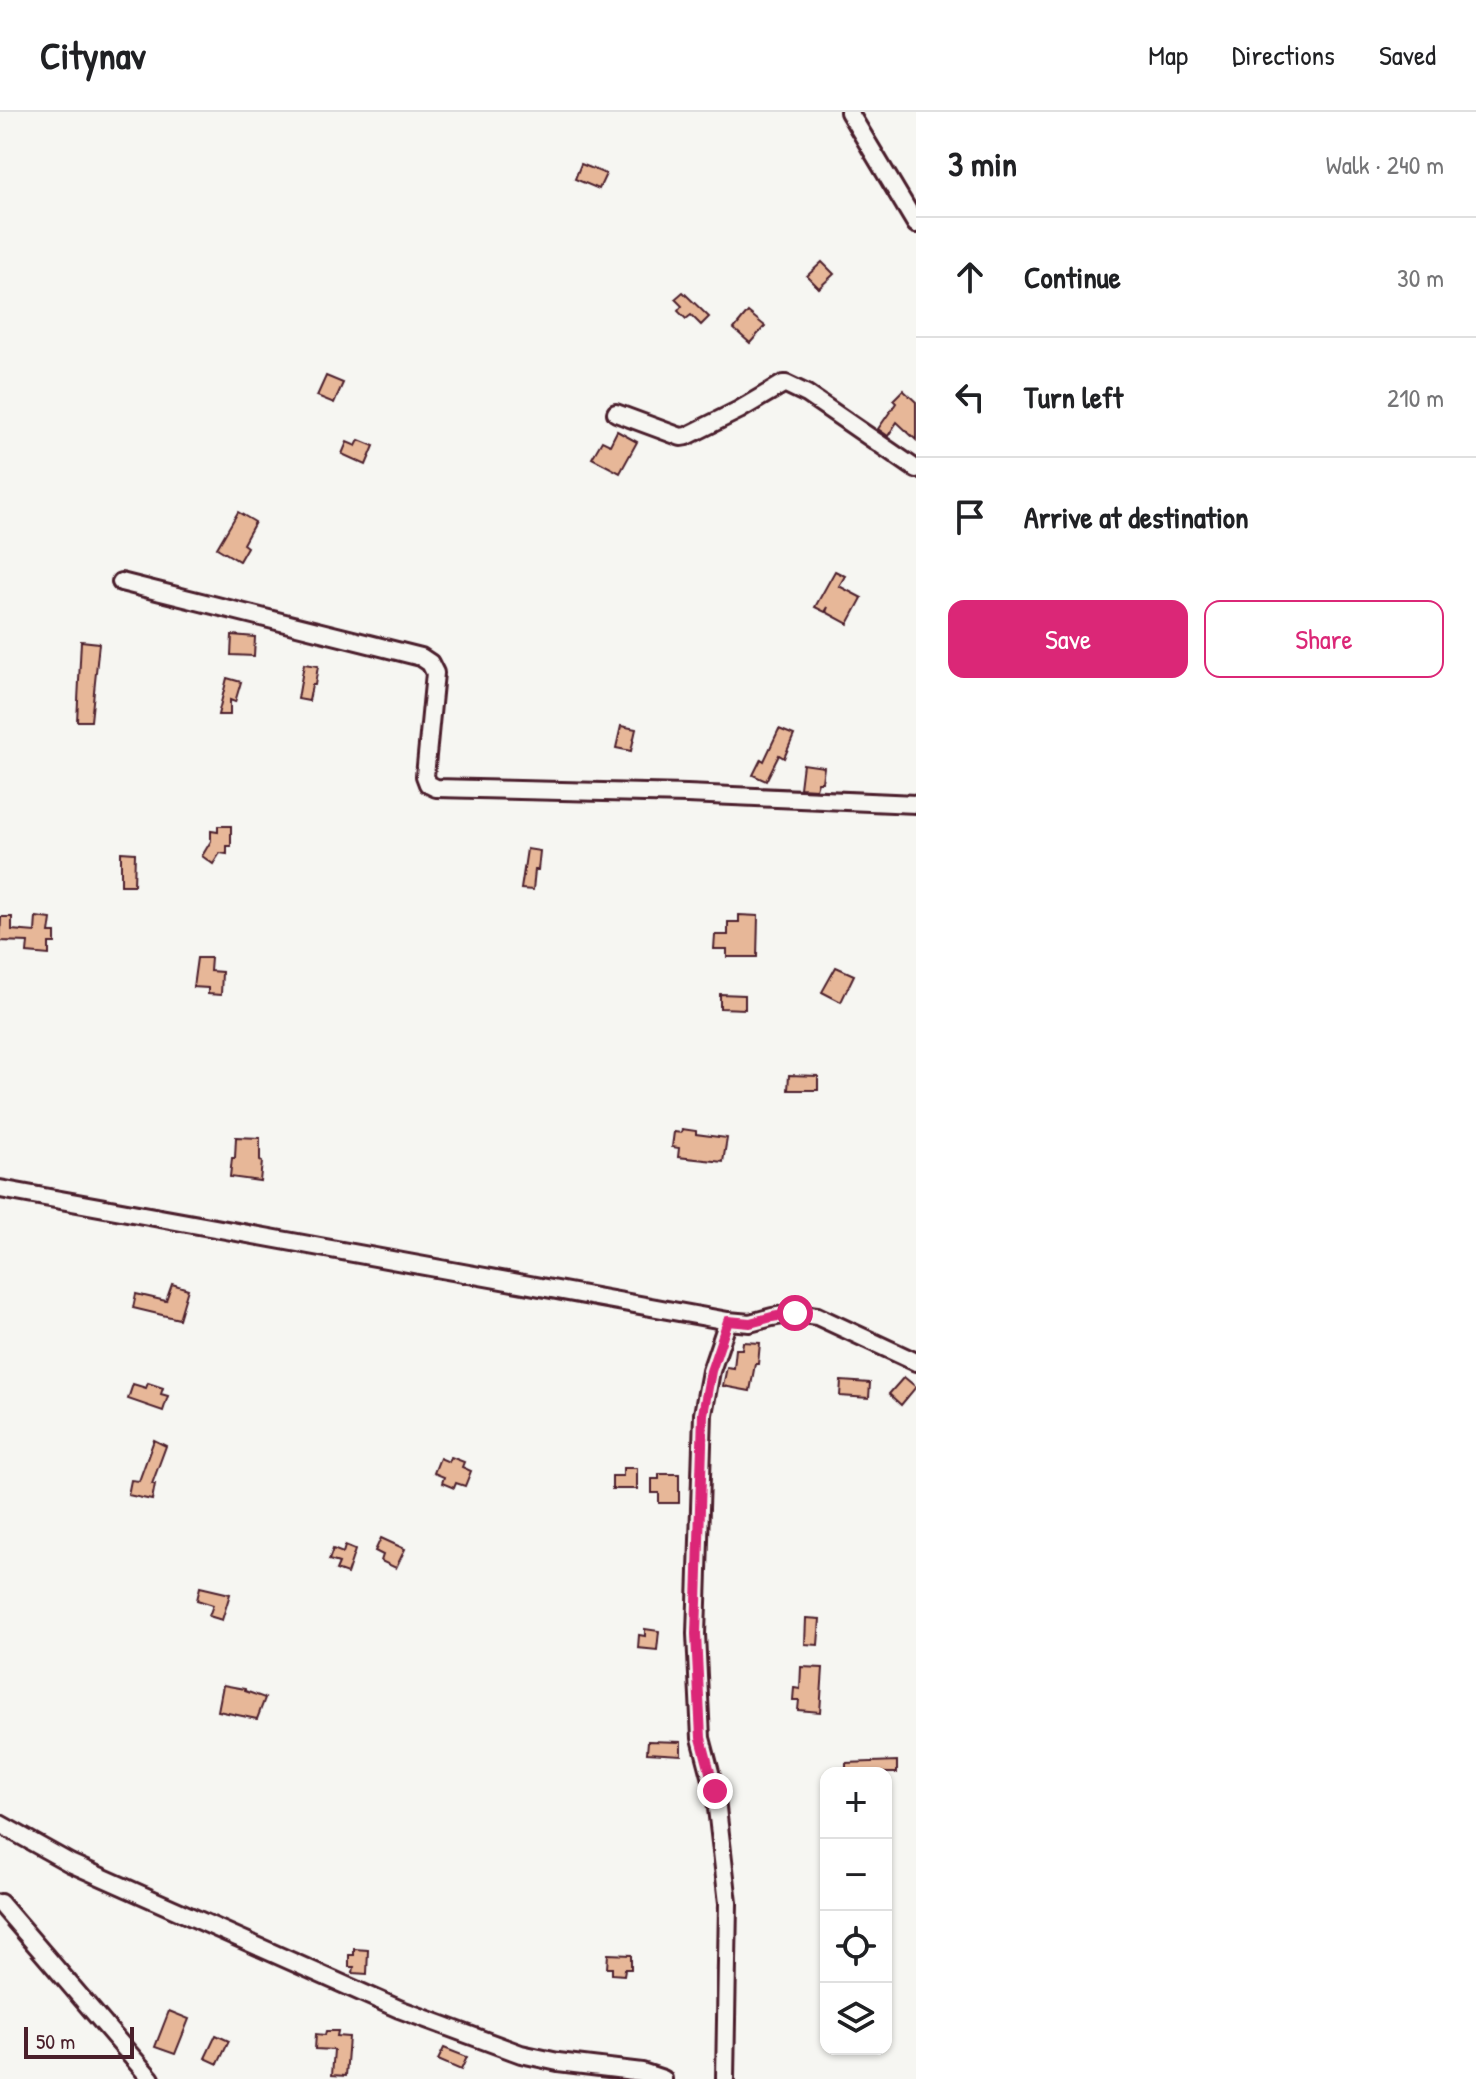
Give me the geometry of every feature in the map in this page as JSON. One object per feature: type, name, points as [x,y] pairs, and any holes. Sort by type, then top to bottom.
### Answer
[{"type":"street","points":[[849,112],[916,224]]},
{"type":"street","points":[[616,413],[681,437],[687,436],[786,384],[807,394],[916,469]]},
{"type":"street","points":[[121,582],[421,657],[430,663],[435,673],[425,776],[428,784],[436,788],[916,804]]},
{"type":"street","points":[[0,1189],[728,1321],[750,1323],[795,1313],[817,1316],[916,1362]]},
{"type":"street","points":[[725,2079],[728,1903],[715,1791],[701,1738],[696,1634],[703,1414],[711,1371],[728,1321]]},
{"type":"street","points":[[0,1824],[70,1863],[399,2009],[521,2054],[558,2062],[642,2072],[663,2079]]},
{"type":"street","points":[[0,1903],[151,2079]]},
{"type":"building","points":[[581,164],[606,174],[599,189],[575,179]]},
{"type":"building","points":[[822,262],[834,274],[819,288],[807,276]]},
{"type":"building","points":[[683,292],[709,317],[701,325],[691,315],[686,319],[678,311],[682,306],[675,299]]},
{"type":"building","points":[[748,312],[765,326],[750,343],[734,329]]},
{"type":"building","points":[[326,376],[343,383],[334,403],[317,396]]},
{"type":"building","points":[[903,390],[916,402],[916,440],[897,422],[888,436],[878,429],[896,403],[893,400]]},
{"type":"building","points":[[617,431],[637,442],[620,473],[592,458],[602,441],[610,445]]},
{"type":"building","points":[[359,440],[374,446],[366,465],[342,454],[347,442],[356,446]]},
{"type":"building","points":[[238,512],[255,522],[243,544],[247,547],[239,561],[217,548]]},
{"type":"building","points":[[835,571],[845,576],[839,586],[862,598],[848,624],[826,612],[828,607],[825,612],[815,607]]},
{"type":"building","points":[[232,635],[255,637],[254,656],[231,655]]},
{"type":"building","points":[[81,641],[99,643],[91,721],[77,721]]},
{"type":"building","points":[[304,664],[318,666],[309,701],[298,699]]},
{"type":"building","points":[[227,678],[241,682],[235,702],[230,700],[230,715],[218,715]]},
{"type":"building","points":[[621,726],[636,729],[631,751],[616,748]]},
{"type":"building","points":[[779,729],[794,735],[784,758],[779,755],[766,781],[753,775],[761,759],[764,761]]},
{"type":"building","points":[[803,764],[824,767],[822,782],[818,782],[816,789],[800,788]]},
{"type":"building","points":[[218,826],[231,826],[231,846],[227,846],[227,854],[220,853],[213,864],[202,856],[211,841],[211,831],[218,832]]},
{"type":"building","points":[[527,849],[540,851],[533,890],[521,889]]},
{"type":"building","points":[[121,852],[135,853],[134,885],[121,885]]},
{"type":"building","points":[[739,915],[758,916],[757,957],[727,957],[727,949],[714,949],[715,935],[728,935],[728,922],[739,922]]},
{"type":"building","points":[[1,917],[12,917],[12,930],[35,932],[36,917],[51,919],[49,933],[55,933],[55,943],[49,943],[49,955],[27,953],[28,942],[0,941]]},
{"type":"building","points":[[197,958],[211,958],[210,971],[222,972],[221,995],[208,994],[208,988],[193,987]]},
{"type":"building","points":[[836,967],[854,975],[841,1002],[822,992]]},
{"type":"building","points":[[720,994],[745,995],[745,1009],[720,1008]]},
{"type":"building","points":[[789,1075],[818,1076],[818,1090],[788,1090]]},
{"type":"building","points":[[682,1129],[727,1138],[723,1162],[678,1157],[679,1148],[672,1147],[674,1132],[681,1133]]},
{"type":"building","points":[[236,1137],[260,1138],[260,1181],[230,1177]]},
{"type":"building","points":[[172,1284],[188,1289],[179,1319],[133,1308],[136,1294],[166,1301]]},
{"type":"building","points":[[743,1342],[760,1343],[750,1391],[723,1386],[727,1367],[734,1368],[736,1349],[742,1349]]},
{"type":"building","points":[[904,1377],[916,1387],[901,1405],[889,1394]]},
{"type":"building","points":[[841,1381],[870,1383],[869,1398],[840,1396]]},
{"type":"building","points":[[148,1383],[163,1388],[161,1394],[168,1396],[163,1411],[128,1399],[133,1384],[146,1388]]},
{"type":"building","points":[[154,1440],[166,1446],[152,1484],[155,1484],[152,1500],[128,1495],[131,1480],[139,1481]]},
{"type":"building","points":[[451,1457],[464,1462],[462,1467],[471,1471],[465,1486],[456,1483],[454,1488],[442,1483],[444,1477],[434,1473],[440,1458],[449,1462]]},
{"type":"building","points":[[623,1468],[637,1468],[637,1489],[612,1489],[612,1476],[623,1476]]},
{"type":"building","points":[[659,1474],[679,1474],[679,1503],[659,1503],[659,1493],[652,1493],[652,1479],[659,1479]]},
{"type":"building","points":[[381,1538],[405,1549],[396,1568],[381,1561],[383,1555],[375,1551]]},
{"type":"building","points":[[345,1546],[355,1550],[347,1574],[336,1570],[339,1563],[329,1560],[333,1549],[343,1553]]},
{"type":"building","points":[[200,1587],[230,1594],[222,1620],[209,1616],[213,1605],[197,1600]]},
{"type":"building","points":[[806,1618],[820,1619],[818,1645],[805,1644]]},
{"type":"building","points":[[645,1629],[659,1631],[657,1650],[638,1648],[639,1635],[645,1636]]},
{"type":"building","points":[[801,1667],[823,1668],[820,1712],[798,1710],[799,1700],[793,1700],[794,1688],[800,1689]]},
{"type":"building","points":[[223,1685],[245,1689],[265,1698],[257,1719],[218,1711]]},
{"type":"building","points":[[648,1741],[681,1742],[681,1755],[647,1753]]},
{"type":"building","points":[[897,1761],[897,1773],[892,1773],[892,1767],[846,1767],[846,1763]]},
{"type":"building","points":[[354,1949],[368,1950],[367,1974],[353,1973],[354,1967],[349,1967],[349,1955],[354,1955]]},
{"type":"building","points":[[608,1954],[631,1955],[631,1969],[625,1969],[624,1975],[612,1974],[612,1968],[607,1968]]},
{"type":"building","points":[[169,2011],[189,2019],[175,2054],[155,2047]]},
{"type":"building","points":[[326,2031],[338,2031],[337,2036],[349,2037],[346,2076],[332,2075],[334,2050],[315,2049],[316,2034],[325,2035]]},
{"type":"building","points":[[216,2035],[229,2041],[218,2064],[205,2058]]},
{"type":"building","points":[[444,2048],[467,2057],[461,2070],[438,2060]]},
{"type":"route","points":[[715,1791],[701,1738],[696,1634],[703,1414],[711,1371],[728,1321],[750,1323],[795,1313]]}]
